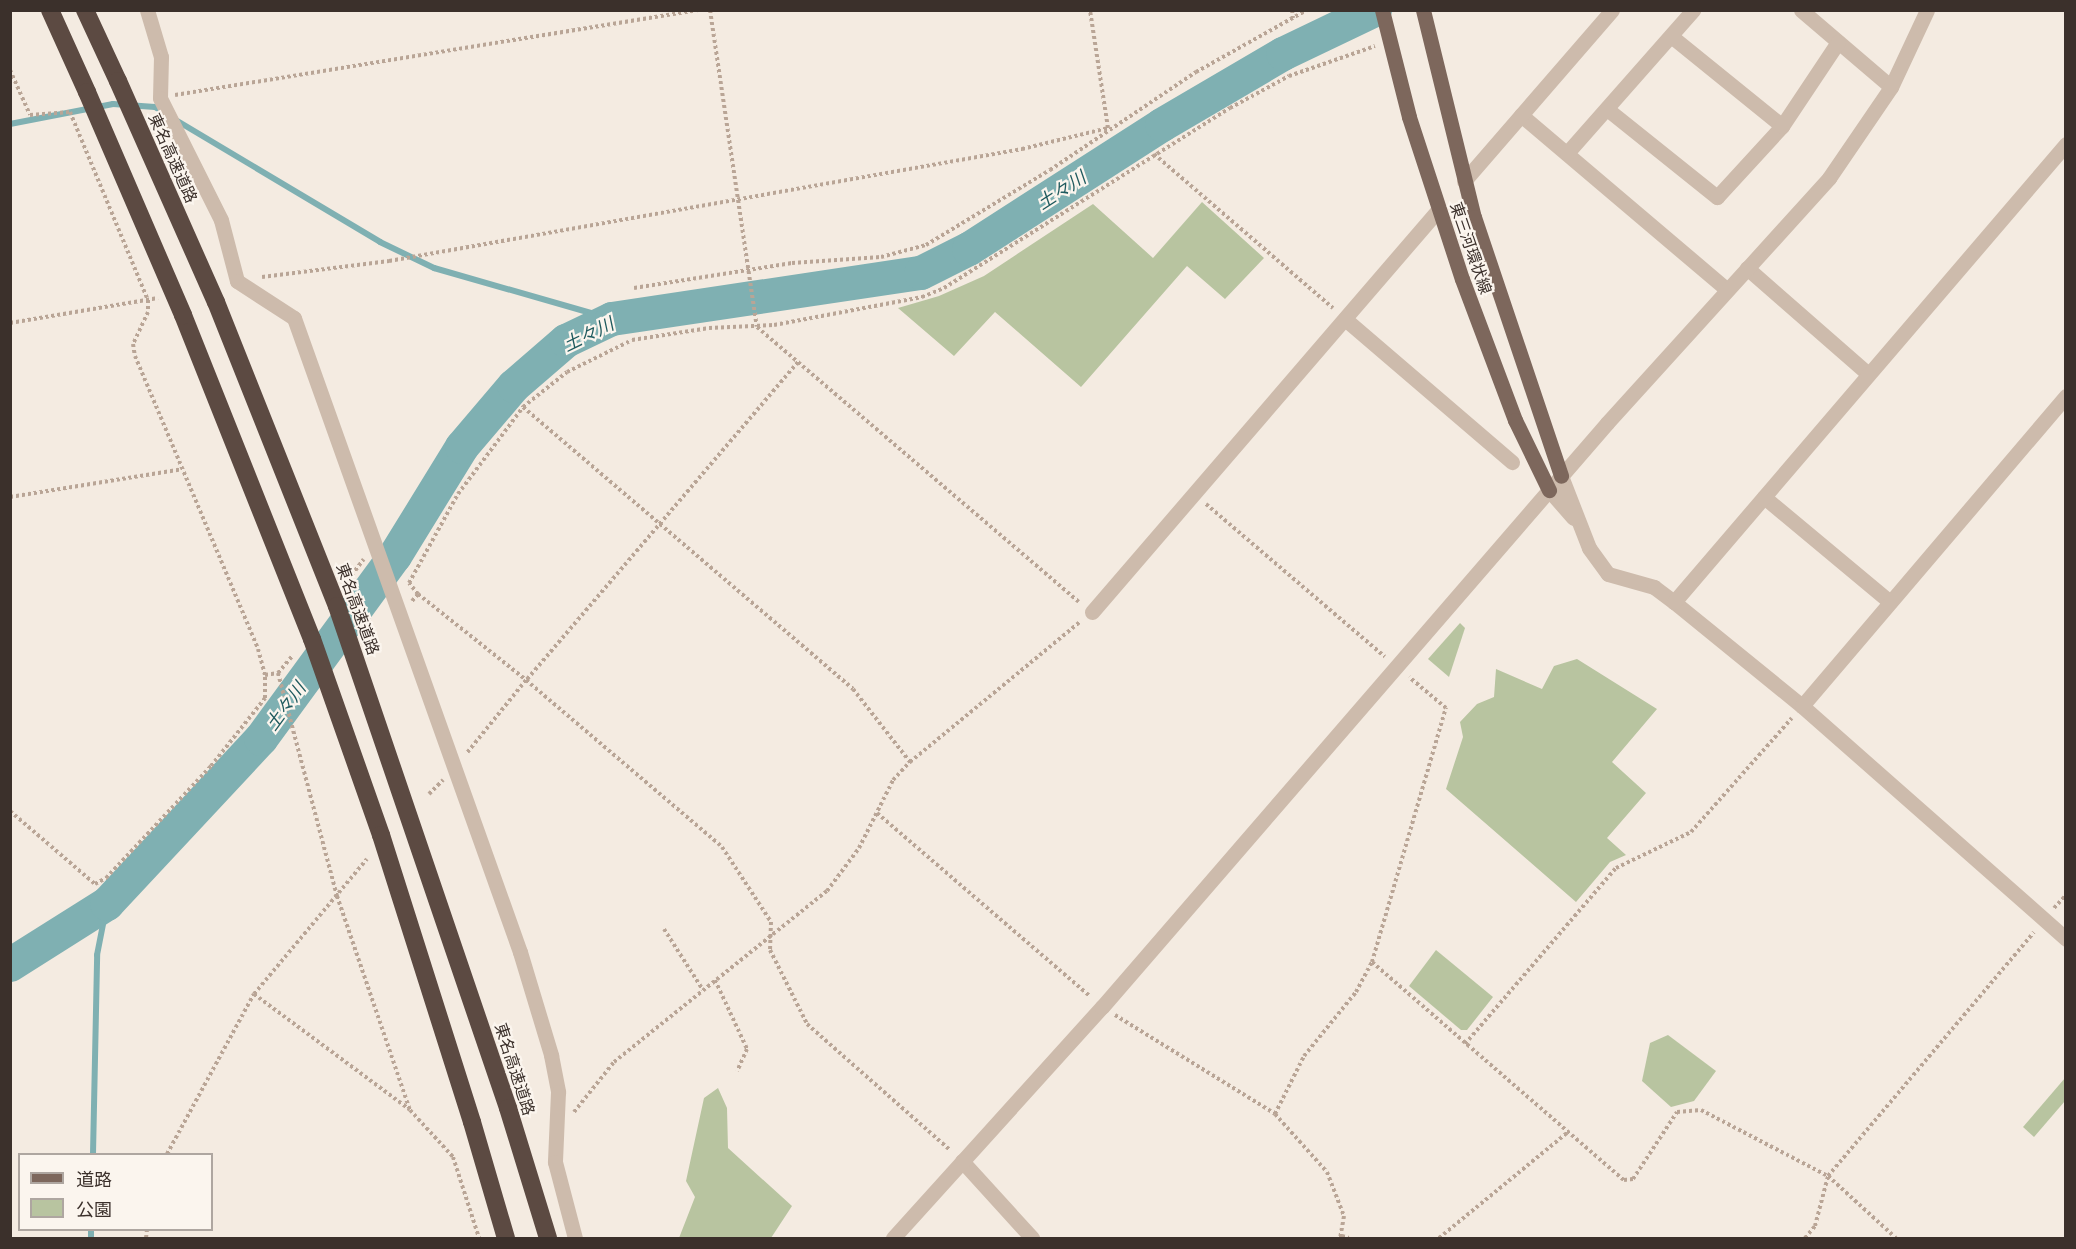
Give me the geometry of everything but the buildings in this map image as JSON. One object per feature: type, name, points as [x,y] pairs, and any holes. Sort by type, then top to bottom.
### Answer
[{"type":"highway","points":[[50,10],[183,315],[312,639],[381,835],[472,1122],[506,1239]]},
{"type":"highway","name":"東名高速道路","points":[[85,10],[216,302],[337,606],[508,1108],[548,1239]]},
{"type":"main road","name":"東三河環状線","points":[[1423,10],[1464,181],[1506,322],[1561,476]]},
{"type":"main road","name":"東三河環状線","points":[[1384,18],[1438,210],[1515,420],[1549,490]]},
{"type":"street","points":[[147,10],[161,57],[160,98],[221,220],[237,281],[294,318],[375,552],[520,952],[551,1055],[558,1092],[555,1162],[575,1239]]},
{"type":"street","points":[[1464,181],[1612,10]]},
{"type":"street","points":[[1567,153],[1693,10]]},
{"type":"street","points":[[1801,10],[1891,87]]},
{"type":"street","points":[[893,1239],[1102,1007],[1561,476],[1829,178],[1891,87],[1927,10]]},
{"type":"street","points":[[1671,36],[1782,126]]},
{"type":"street","points":[[1607,109],[1717,197],[1782,126],[1838,42]]},
{"type":"street","points":[[1521,115],[1727,290]]},
{"type":"street","points":[[1674,602],[1867,373],[2066,144]]},
{"type":"street","points":[[1092,612],[1438,210]]},
{"type":"street","points":[[1747,268],[1867,373]]},
{"type":"street","points":[[1345,319],[1512,462]]},
{"type":"street","points":[[1802,706],[2066,396]]},
{"type":"street","points":[[1561,476],[1580,528]]},
{"type":"street","points":[[1549,490],[1580,528],[1608,574],[1654,587],[1674,602],[1802,706],[2066,939]]},
{"type":"street","points":[[1764,497],[1890,602]]},
{"type":"street","points":[[962,1161],[1032,1239]]},
{"type":"path","points":[[160,98],[698,10]]},
{"type":"path","points":[[555,1136],[614,1062],[772,932],[828,891],[859,848],[893,780],[910,762],[1092,612],[757,327],[710,10]]},
{"type":"path","points":[[1090,10],[1108,128]]},
{"type":"path","points":[[1292,10],[1293,18]]},
{"type":"path","points":[[634,288],[749,270],[881,257],[926,245],[1050,170],[1108,128],[1196,72],[1307,10]]},
{"type":"path","points":[[962,1161],[807,1024],[770,950],[771,922],[722,847],[526,680],[418,594],[409,583],[458,494],[523,407],[567,372],[632,340],[709,328],[757,327],[922,297],[944,288],[1154,154],[1289,76],[1390,41]]},
{"type":"path","points":[[10,70],[30,115],[81,110]]},
{"type":"path","points":[[10,811],[95,884],[106,878],[211,766],[265,698],[265,675],[258,650],[135,356],[133,344],[148,312],[148,300],[70,112]]},
{"type":"path","points":[[237,281],[390,261],[1022,148],[1108,128]]},
{"type":"path","points":[[1154,154],[1345,319]]},
{"type":"path","points":[[10,323],[169,296]]},
{"type":"path","points":[[429,794],[454,768],[526,680],[798,362]]},
{"type":"path","points":[[523,407],[853,689],[910,762]]},
{"type":"path","points":[[10,497],[182,469]]},
{"type":"path","points":[[1194,494],[1446,708],[1372,962],[1356,992],[1304,1056],[1275,1114]]},
{"type":"path","points":[[348,579],[375,552]]},
{"type":"path","points":[[399,618],[418,594]]},
{"type":"path","points":[[265,675],[278,673],[293,655]]},
{"type":"path","points":[[278,673],[337,896],[410,1110]]},
{"type":"path","points":[[1465,1044],[1616,868],[1691,832],[1802,706]]},
{"type":"path","points":[[877,813],[1102,1007],[1275,1114],[1327,1173],[1344,1216],[1341,1237],[1349,1239]]},
{"type":"path","points":[[168,1153],[254,994],[367,859]]},
{"type":"path","points":[[1805,1239],[1815,1226],[1828,1176],[2044,920]]},
{"type":"path","points":[[664,929],[703,990]]},
{"type":"path","points":[[1372,962],[1624,1180],[1633,1179],[1677,1112],[1701,1110],[1828,1176],[1896,1239]]},
{"type":"path","points":[[716,980],[747,1049],[737,1071]]},
{"type":"path","points":[[254,994],[410,1110],[453,1157],[478,1238]]},
{"type":"path","points":[[1439,1239],[1568,1132]]},
{"type":"green space","points":[[1202,202],[1264,258],[1225,299],[1187,266],[1081,387],[995,312],[954,356],[898,308],[939,296],[984,276],[1093,204],[1153,258]]},
{"type":"green space","points":[[1460,623],[1465,628],[1449,677],[1428,659]]},
{"type":"green space","points":[[1577,659],[1657,709],[1612,762],[1646,793],[1607,838],[1626,855],[1610,862],[1576,902],[1446,789],[1463,737],[1460,722],[1477,704],[1494,697],[1496,669],[1542,689],[1554,666]]},
{"type":"green space","points":[[1436,950],[1493,997],[1467,1030],[1461,1030],[1409,986]]},
{"type":"green space","points":[[1668,1035],[1716,1071],[1694,1101],[1671,1107],[1642,1081],[1650,1043]]},
{"type":"green space","points":[[2065,1078],[2065,1101],[2034,1137],[2023,1127]]},
{"type":"green space","points":[[718,1088],[727,1108],[728,1148],[792,1206],[771,1238],[679,1238],[695,1197],[686,1181],[704,1098]]},
{"type":"waterway","name":"土々川","points":[[10,965],[107,904],[261,739],[395,556],[462,447],[514,386],[566,341],[612,319],[921,273],[969,249],[1162,125],[1283,54],[1375,10]]},
{"type":"waterway","points":[[10,124],[113,104],[155,107],[163,112]]},
{"type":"waterway","points":[[174,119],[380,242],[434,268],[612,319]]},
{"type":"waterway","points":[[93,1153],[97,955],[107,904]]},
{"type":"waterway","points":[[91,1231],[91,1238]]}]
